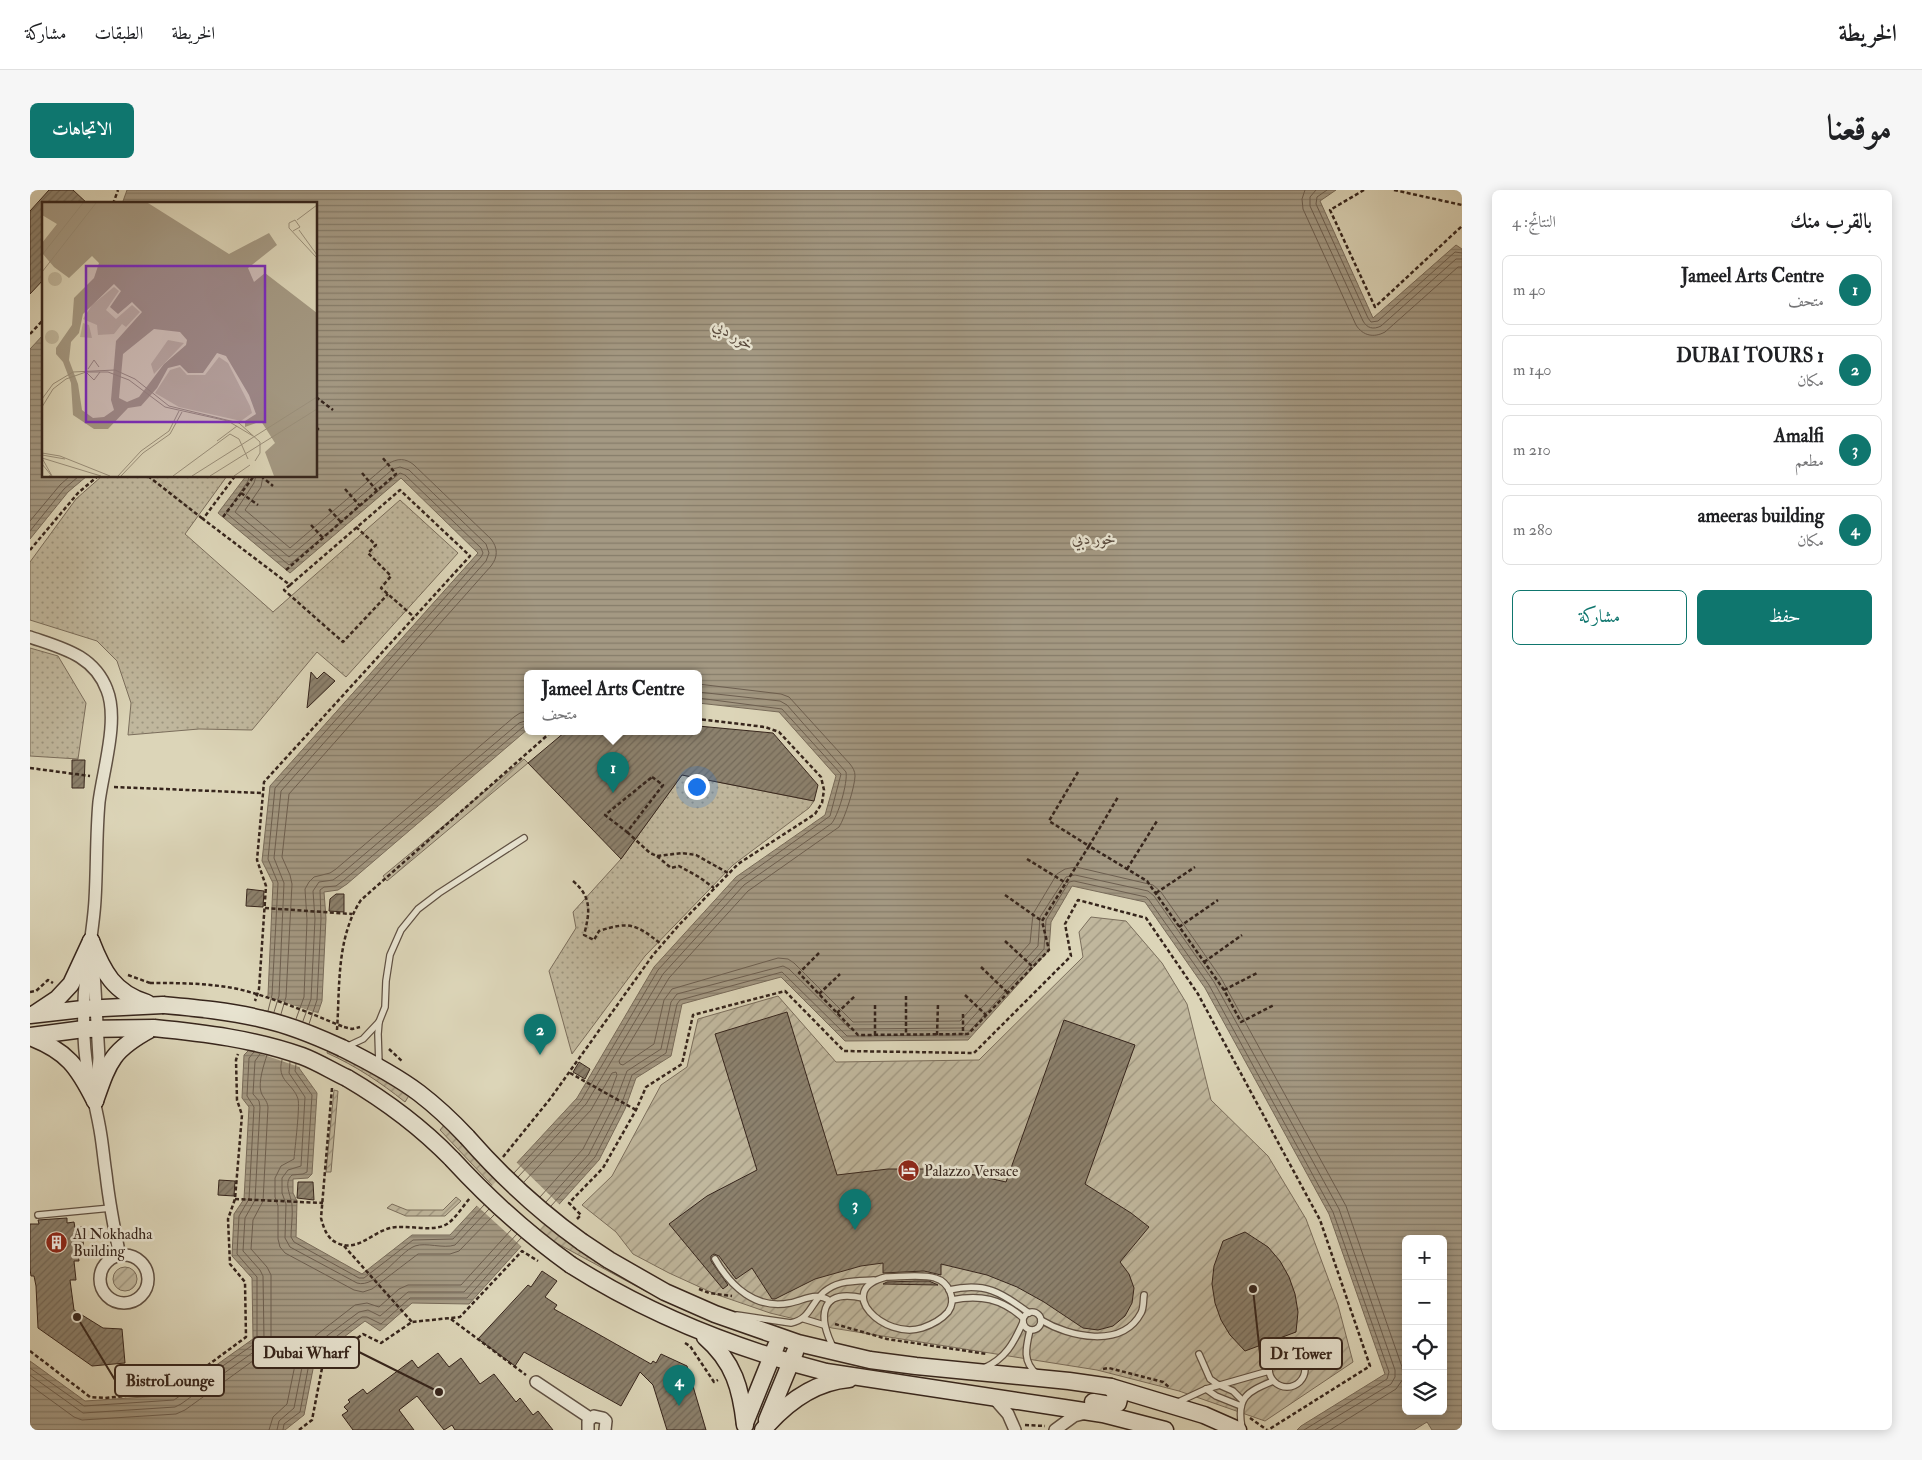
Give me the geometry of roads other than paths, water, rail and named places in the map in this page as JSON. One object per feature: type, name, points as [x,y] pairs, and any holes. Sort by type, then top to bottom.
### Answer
[{"type":"street","points":[[30,637],[72,651],[87,661],[99,675],[108,691],[112,708],[97,824],[95,901],[91,941],[85,973],[91,1029],[88,1074],[95,1101],[120,1256]]},
{"type":"street","points":[[91,941],[104,972],[118,989],[130,996],[146,1003],[215,1010],[263,1019],[309,1033],[379,1067],[418,1092],[444,1113],[510,1183],[557,1224],[636,1277],[716,1314],[798,1343],[836,1353],[879,1361],[1111,1387],[1204,1415],[1240,1430]]},
{"type":"street","points":[[32,1015],[57,999],[71,984],[91,941]]},
{"type":"street","points":[[32,1015],[90,1008],[163,1005]]},
{"type":"street","points":[[95,1101],[110,1062],[116,1053],[132,1039],[154,1028]]},
{"type":"street","points":[[30,1036],[91,1029],[154,1028],[207,1033],[255,1042],[303,1056],[376,1094],[403,1114],[428,1135],[507,1216],[570,1265],[631,1301],[696,1330],[772,1357],[826,1372],[1089,1412],[1165,1430]]},
{"type":"street","points":[[30,1036],[46,1043],[77,1067],[95,1101]]},
{"type":"street","points":[[120,1256],[138,1259],[148,1274],[148,1284],[145,1292],[138,1299],[130,1303],[120,1303],[111,1300],[104,1293],[101,1284],[100,1275],[104,1266],[120,1256]]},
{"type":"street","points":[[696,1330],[718,1348],[733,1372],[742,1398],[743,1428]]},
{"type":"street","points":[[743,1428],[779,1337]]},
{"type":"street","points":[[763,1430],[792,1363],[798,1343]]},
{"type":"street","points":[[763,1430],[777,1414],[796,1398],[817,1387],[840,1380],[864,1378]]},
{"type":"street","points":[[536,1382],[590,1418]]},
{"type":"street","points":[[1012,1400],[1031,1395],[1051,1394],[1114,1405],[1118,1403],[1119,1399],[1111,1387]]},
{"type":"street","points":[[993,1397],[1008,1414],[1015,1427]]},
{"type":"street","points":[[1057,1428],[1074,1416],[1089,1412]]},
{"type":"street","points":[[590,1418],[594,1416],[603,1418],[607,1425],[605,1430]]},
{"type":"street","points":[[588,1430],[587,1426],[590,1418]]},
{"type":"lane","points":[[379,1067],[379,1022],[384,1007],[390,955],[401,930],[418,909],[439,893],[524,838]]},
{"type":"lane","points":[[342,1048],[363,1039],[379,1022]]},
{"type":"lane","points":[[38,1216],[111,1208]]},
{"type":"lane","points":[[716,1258],[721,1269],[733,1284],[758,1302],[781,1304],[811,1296],[819,1296],[830,1301]]},
{"type":"lane","points":[[804,1319],[819,1296],[837,1284],[892,1277],[935,1278],[944,1282],[950,1290],[952,1300],[949,1310],[940,1319],[924,1327],[906,1330],[883,1324],[865,1307],[863,1298],[864,1290],[876,1280]]},
{"type":"lane","points":[[950,1290],[974,1286],[986,1288],[1009,1298],[1029,1312],[1037,1314],[1041,1320],[1054,1328],[1084,1336],[1117,1335],[1132,1326],[1142,1312],[1144,1294]]},
{"type":"lane","points":[[836,1353],[824,1325],[826,1306],[830,1301],[846,1296],[863,1298]]},
{"type":"lane","points":[[952,1300],[965,1297],[990,1299],[1008,1306],[1023,1320],[1024,1326],[1030,1330]]},
{"type":"lane","points":[[970,1371],[988,1366],[1003,1357],[1010,1348],[1023,1320],[1029,1312]]},
{"type":"lane","points":[[716,1314],[750,1316],[791,1323],[804,1319],[824,1325]]},
{"type":"lane","points":[[1030,1330],[1038,1327],[1041,1320]]},
{"type":"lane","points":[[1030,1330],[1026,1357],[1029,1366],[1043,1378]]},
{"type":"lane","points":[[1283,1352],[1296,1354],[1304,1365],[1302,1378],[1292,1386],[1279,1385],[1273,1381],[1269,1371],[1272,1359],[1283,1352]]},
{"type":"lane","points":[[1198,1354],[1210,1379],[1233,1391],[1242,1403]]},
{"type":"lane","points":[[1171,1405],[1187,1396],[1206,1389],[1269,1371]]},
{"type":"lane","points":[[1240,1430],[1242,1403],[1249,1394],[1273,1381]]},
{"type":"lane","points":[[1206,1389],[1216,1396],[1242,1403]]},
{"type":"water","name":"خور دبي","points":[[127,190],[1336,190],[1320,201],[1373,318],[1456,245],[1462,249],[1462,1430],[1432,1430],[1427,1422],[1414,1430],[1297,1430],[1385,1374],[1329,1214],[1205,988],[1145,902],[1072,886],[1051,922],[1049,950],[968,1040],[845,1041],[781,977],[682,1004],[671,1056],[636,1078],[625,1109],[599,1160],[469,1304],[412,1303],[380,1331],[365,1321],[315,1359],[304,1415],[285,1430],[30,1430],[30,1361],[85,1401],[174,1395],[253,1339],[252,1278],[232,1256],[234,1214],[244,1199],[249,1107],[242,1098],[244,1055],[249,1050],[268,995],[273,883],[262,861],[270,786],[478,553],[401,478],[290,573],[218,513],[244,478],[318,478],[318,202],[123,202]],"holes":[[[524,670],[702,670],[702,703],[779,712],[836,776],[825,815],[736,877],[654,967],[577,1098],[450,1235],[412,1235],[362,1274],[296,1237],[297,1201],[293,1193],[293,1179],[308,1178],[312,1174],[317,1093],[299,1068],[322,1001],[326,918],[324,892],[338,890],[347,884],[524,732]]]},
{"type":"water","points":[[42,336],[42,478],[85,478],[68,492],[30,539],[30,349]]},
{"type":"place","name":"Jameel Arts Centre","points":[[613,793]]},
{"type":"place","name":"1 DUBAI TOURS","points":[[540,1055]]},
{"type":"place","name":"Palazzo Versace","points":[[908,1171]]},
{"type":"place","name":"Amalfi","points":[[855,1230]]},
{"type":"place","name":"Al Nokhadha Building","points":[[57,1243]]},
{"type":"place","name":"D1 Tower","points":[[1253,1289]]},
{"type":"place","name":"BistroLounge","points":[[77,1317]]},
{"type":"place","name":"Dubai Wharf","points":[[439,1392]]},
{"type":"place","name":"ameeras building","points":[[679,1406]]}]
